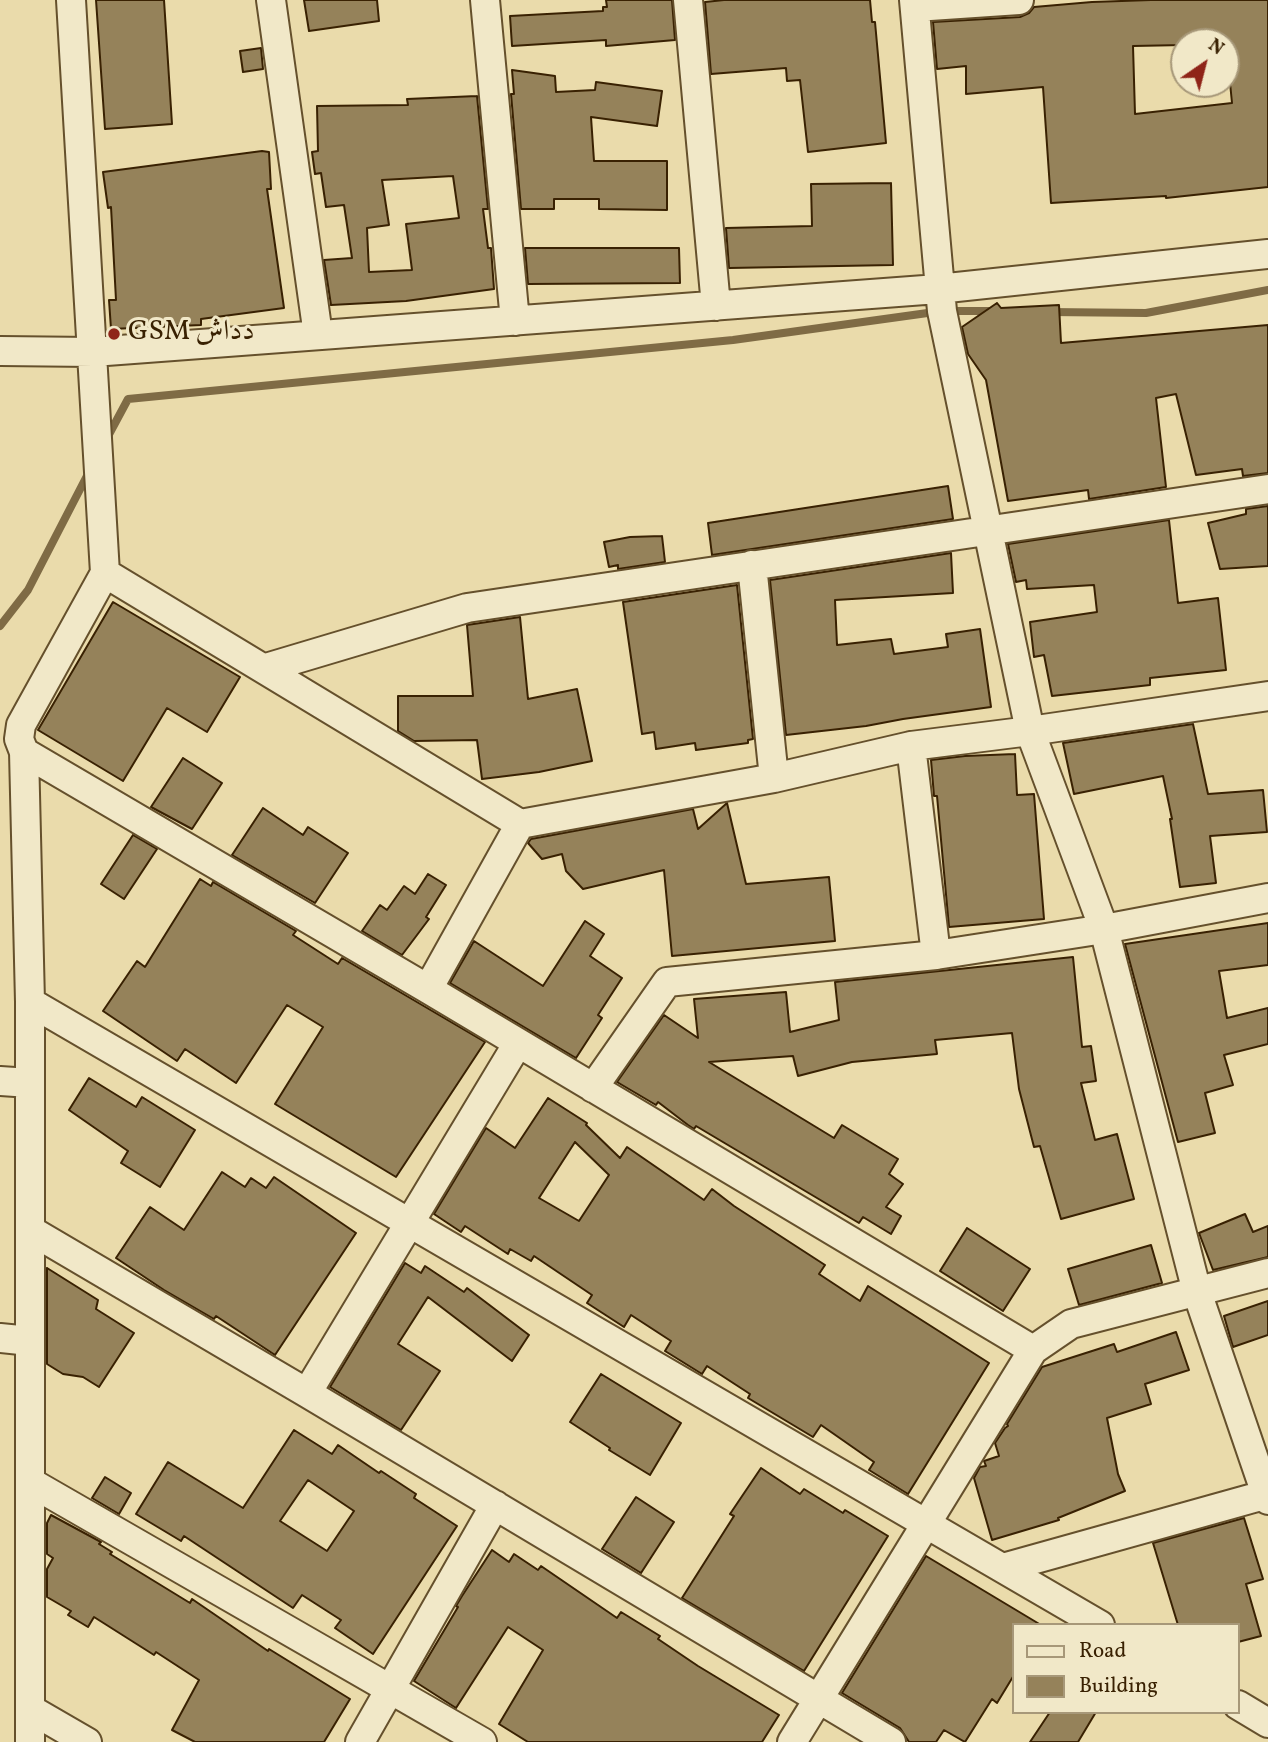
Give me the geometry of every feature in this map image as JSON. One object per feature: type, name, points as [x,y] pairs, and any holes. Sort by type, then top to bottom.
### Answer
[{"type":"street","points":[[30,1742],[30,1002],[24,752],[19,739],[20,725],[105,573],[71,0]]},
{"type":"street","points":[[271,0],[318,335]]},
{"type":"street","points":[[485,0],[515,321]]},
{"type":"street","points":[[688,0],[716,306]]},
{"type":"street","points":[[1003,1568],[1267,1496],[1197,1292],[1104,929],[1030,731],[938,289],[915,3],[1018,0]]},
{"type":"street","points":[[0,351],[93,352],[716,306],[938,289],[1268,254]]},
{"type":"street","points":[[266,668],[467,608],[1268,489]]},
{"type":"street","points":[[752,565],[775,778]]},
{"type":"street","points":[[105,573],[520,824],[775,778],[911,746],[1268,696]]},
{"type":"street","points":[[911,746],[936,955]]},
{"type":"street","points":[[24,752],[428,989],[1032,1350]]},
{"type":"street","points":[[428,989],[520,824]]},
{"type":"street","points":[[593,1088],[667,982],[936,955],[1104,929],[1268,898]]},
{"type":"street","points":[[30,1002],[1097,1623]]},
{"type":"street","points":[[307,1393],[518,1043]]},
{"type":"street","points":[[0,1080],[30,1083]]},
{"type":"street","points":[[30,1230],[891,1742]]},
{"type":"street","points":[[792,1742],[1032,1350],[1071,1324],[1268,1273]]},
{"type":"street","points":[[0,1338],[30,1342]]},
{"type":"street","points":[[30,1482],[482,1742]]},
{"type":"street","points":[[360,1742],[495,1505]]},
{"type":"street","points":[[1240,1706],[1268,1723]]},
{"type":"street","points":[[30,1709],[87,1742]]},
{"type":"building","points":[[96,0],[164,0],[172,124],[105,129]]},
{"type":"building","points":[[304,0],[377,0],[379,21],[309,31]]},
{"type":"building","points":[[606,0],[672,0],[675,40],[606,46],[606,40],[512,46],[510,16],[603,11],[603,7],[607,7]]},
{"type":"building","points":[[870,0],[872,22],[875,22],[886,143],[808,152],[800,80],[787,81],[786,68],[711,74],[705,2]]},
{"type":"building","points":[[1151,0],[1268,0],[1268,187],[1166,198],[1051,203],[1043,87],[966,94],[966,66],[937,69],[933,22],[1020,17],[1034,7]]},
{"type":"building","points":[[261,48],[263,69],[243,72],[240,51]]},
{"type":"building","points":[[512,70],[555,76],[556,92],[595,90],[596,82],[662,91],[657,126],[591,117],[594,161],[667,161],[667,210],[599,209],[599,199],[554,199],[554,209],[521,209],[511,94],[514,94]]},
{"type":"building","points":[[477,96],[488,209],[483,209],[488,248],[491,248],[494,289],[406,301],[331,305],[324,260],[352,258],[344,205],[326,207],[321,173],[315,174],[312,152],[318,151],[317,106],[408,105],[407,99]],"holes":[[[453,176],[459,218],[406,224],[412,270],[369,272],[367,228],[389,225],[382,180]]]},
{"type":"building","points":[[269,152],[271,189],[267,189],[284,308],[201,319],[201,325],[111,329],[109,300],[116,300],[111,207],[108,208],[103,172]]},
{"type":"building","points":[[891,183],[893,265],[729,268],[726,228],[812,226],[811,184]]},
{"type":"building","points":[[525,248],[679,248],[680,283],[528,284]]},
{"type":"building","points":[[997,303],[1001,308],[1059,305],[1061,343],[1268,325],[1268,473],[1243,476],[1242,469],[1196,475],[1176,394],[1156,398],[1166,487],[1089,499],[1088,490],[1008,501],[986,380],[968,354],[962,327]]},
{"type":"building","points":[[948,486],[953,519],[712,555],[708,523]]},
{"type":"building","points":[[1268,506],[1268,566],[1220,569],[1208,523],[1246,514],[1246,509]]},
{"type":"building","points":[[1169,520],[1178,603],[1218,598],[1226,670],[1150,678],[1150,685],[1052,696],[1044,655],[1034,657],[1030,622],[1097,612],[1094,585],[1027,589],[1026,580],[1016,582],[1008,544]]},
{"type":"building","points":[[662,536],[665,562],[618,569],[618,565],[609,567],[604,542],[630,537]]},
{"type":"building","points":[[951,553],[953,593],[835,600],[837,645],[891,639],[894,654],[948,647],[946,634],[980,629],[991,707],[786,735],[770,580]]},
{"type":"building","points":[[737,585],[753,739],[748,740],[748,743],[696,750],[695,743],[656,749],[654,732],[642,734],[623,602]]},
{"type":"building","points":[[113,602],[240,677],[207,732],[167,708],[123,781],[38,730]]},
{"type":"building","points":[[520,617],[528,699],[577,689],[592,761],[539,772],[482,779],[477,740],[414,741],[398,731],[398,696],[473,696],[467,625]]},
{"type":"building","points":[[1193,724],[1208,794],[1263,790],[1267,832],[1210,836],[1216,883],[1180,887],[1172,819],[1163,776],[1074,794],[1063,743]]},
{"type":"building","points":[[1015,754],[1017,795],[1034,794],[1044,919],[949,927],[937,796],[934,796],[931,760]]},
{"type":"building","points":[[183,758],[222,783],[192,829],[151,807]]},
{"type":"building","points":[[727,803],[746,884],[829,877],[835,941],[672,956],[664,870],[583,889],[566,871],[562,854],[542,859],[528,843],[531,839],[693,809],[698,829]]},
{"type":"building","points":[[263,808],[303,835],[308,827],[348,853],[315,903],[232,855]]},
{"type":"building","points":[[133,835],[157,849],[124,899],[101,884]]},
{"type":"building","points":[[428,874],[446,885],[426,917],[429,919],[402,955],[362,931],[380,905],[387,910],[404,886],[415,894]]},
{"type":"building","points":[[200,879],[211,886],[213,882],[296,931],[293,935],[338,964],[342,958],[485,1042],[396,1177],[275,1104],[323,1027],[287,1005],[236,1083],[185,1049],[177,1061],[103,1011],[137,961],[145,967]]},
{"type":"building","points":[[585,921],[604,934],[590,956],[622,978],[598,1015],[602,1018],[576,1058],[450,983],[474,941],[543,986]]},
{"type":"building","points":[[1268,923],[1268,965],[1219,971],[1227,1018],[1268,1008],[1268,1044],[1224,1055],[1233,1085],[1205,1093],[1215,1133],[1178,1142],[1125,944]]},
{"type":"building","points":[[1073,957],[1082,1047],[1091,1046],[1096,1081],[1081,1083],[1095,1140],[1117,1134],[1134,1199],[1061,1219],[1040,1146],[1034,1147],[1019,1089],[1012,1033],[935,1040],[937,1054],[852,1062],[798,1076],[793,1056],[709,1062],[834,1138],[842,1125],[898,1159],[889,1174],[903,1184],[886,1207],[901,1216],[891,1234],[863,1217],[859,1223],[696,1126],[694,1129],[658,1102],[656,1105],[617,1082],[664,1015],[698,1038],[694,999],[786,992],[790,1032],[839,1020],[835,982]]},
{"type":"building","points":[[89,1078],[136,1107],[142,1097],[195,1130],[160,1187],[121,1163],[128,1151],[69,1110]]},
{"type":"building","points":[[548,1098],[587,1123],[620,1158],[627,1147],[704,1200],[712,1189],[825,1265],[819,1274],[860,1301],[868,1286],[989,1363],[908,1494],[869,1470],[874,1462],[821,1425],[813,1437],[748,1398],[750,1394],[707,1366],[702,1374],[665,1351],[671,1341],[631,1315],[624,1327],[587,1303],[592,1295],[534,1256],[531,1261],[510,1249],[508,1254],[465,1226],[461,1232],[434,1214],[486,1128],[515,1148]],"holes":[[[575,1142],[609,1175],[579,1221],[539,1198]]]},
{"type":"building","points":[[222,1172],[245,1187],[251,1178],[266,1188],[274,1177],[356,1233],[275,1355],[216,1316],[214,1319],[164,1290],[116,1258],[150,1207],[184,1230]]},
{"type":"building","points":[[1245,1214],[1253,1232],[1268,1226],[1268,1257],[1213,1270],[1199,1233]]},
{"type":"building","points":[[967,1228],[1030,1269],[1003,1311],[940,1271]]},
{"type":"building","points":[[1151,1245],[1162,1283],[1079,1305],[1068,1269]]},
{"type":"building","points":[[405,1263],[421,1273],[425,1266],[464,1292],[467,1288],[529,1335],[512,1361],[428,1297],[398,1344],[440,1371],[401,1430],[330,1387]]},
{"type":"building","points":[[47,1268],[98,1300],[96,1309],[134,1333],[99,1387],[83,1377],[63,1374],[47,1364]]},
{"type":"building","points":[[1268,1301],[1268,1335],[1233,1347],[1224,1316]]},
{"type":"building","points":[[1176,1332],[1189,1370],[1145,1384],[1151,1404],[1107,1418],[1118,1474],[1125,1491],[1058,1518],[1059,1520],[992,1540],[974,1478],[980,1467],[986,1466],[984,1461],[999,1456],[995,1443],[1008,1426],[1042,1367],[1114,1344],[1117,1352]]},
{"type":"building","points":[[601,1374],[681,1423],[650,1475],[570,1422]]},
{"type":"building","points":[[294,1430],[332,1454],[338,1445],[416,1494],[414,1498],[457,1526],[373,1654],[335,1628],[341,1620],[302,1595],[293,1608],[184,1536],[181,1541],[136,1514],[168,1462],[243,1508]],"holes":[[[308,1480],[354,1511],[327,1551],[280,1521]]]},
{"type":"building","points":[[761,1468],[800,1494],[804,1489],[888,1536],[804,1671],[682,1598],[734,1516],[730,1514]]},
{"type":"building","points":[[105,1477],[131,1493],[119,1514],[92,1498]]},
{"type":"building","points":[[636,1497],[674,1522],[641,1573],[602,1549]]},
{"type":"building","points":[[51,1515],[101,1542],[99,1544],[112,1552],[110,1554],[190,1603],[192,1599],[268,1651],[269,1649],[350,1699],[324,1742],[195,1742],[172,1730],[199,1680],[94,1617],[88,1627],[68,1615],[71,1611],[47,1597],[47,1569],[53,1558],[47,1554],[47,1523]]},
{"type":"building","points":[[1244,1518],[1263,1579],[1246,1584],[1261,1636],[1240,1641],[1240,1623],[1177,1623],[1153,1543]]},
{"type":"building","points":[[492,1550],[509,1562],[514,1554],[538,1570],[541,1566],[617,1618],[621,1612],[660,1636],[658,1639],[698,1666],[779,1715],[762,1742],[528,1742],[499,1724],[543,1650],[508,1627],[456,1708],[414,1681],[458,1607],[456,1606]]},
{"type":"building","points":[[926,1556],[1038,1623],[1012,1623],[1012,1678],[997,1703],[992,1699],[965,1742],[944,1730],[936,1742],[909,1742],[900,1728],[842,1693]]},
{"type":"building","points":[[1049,1714],[1095,1714],[1078,1742],[1030,1742]]},
{"type":"waterway","points":[[1049,312],[1146,313],[1268,290]]},
{"type":"waterway","points":[[106,440],[128,399],[733,340],[942,311],[994,311]]},
{"type":"waterway","points":[[0,626],[28,590],[90,470]]},
{"type":"place","name":"GSM دداش","points":[[114,334]]}]
